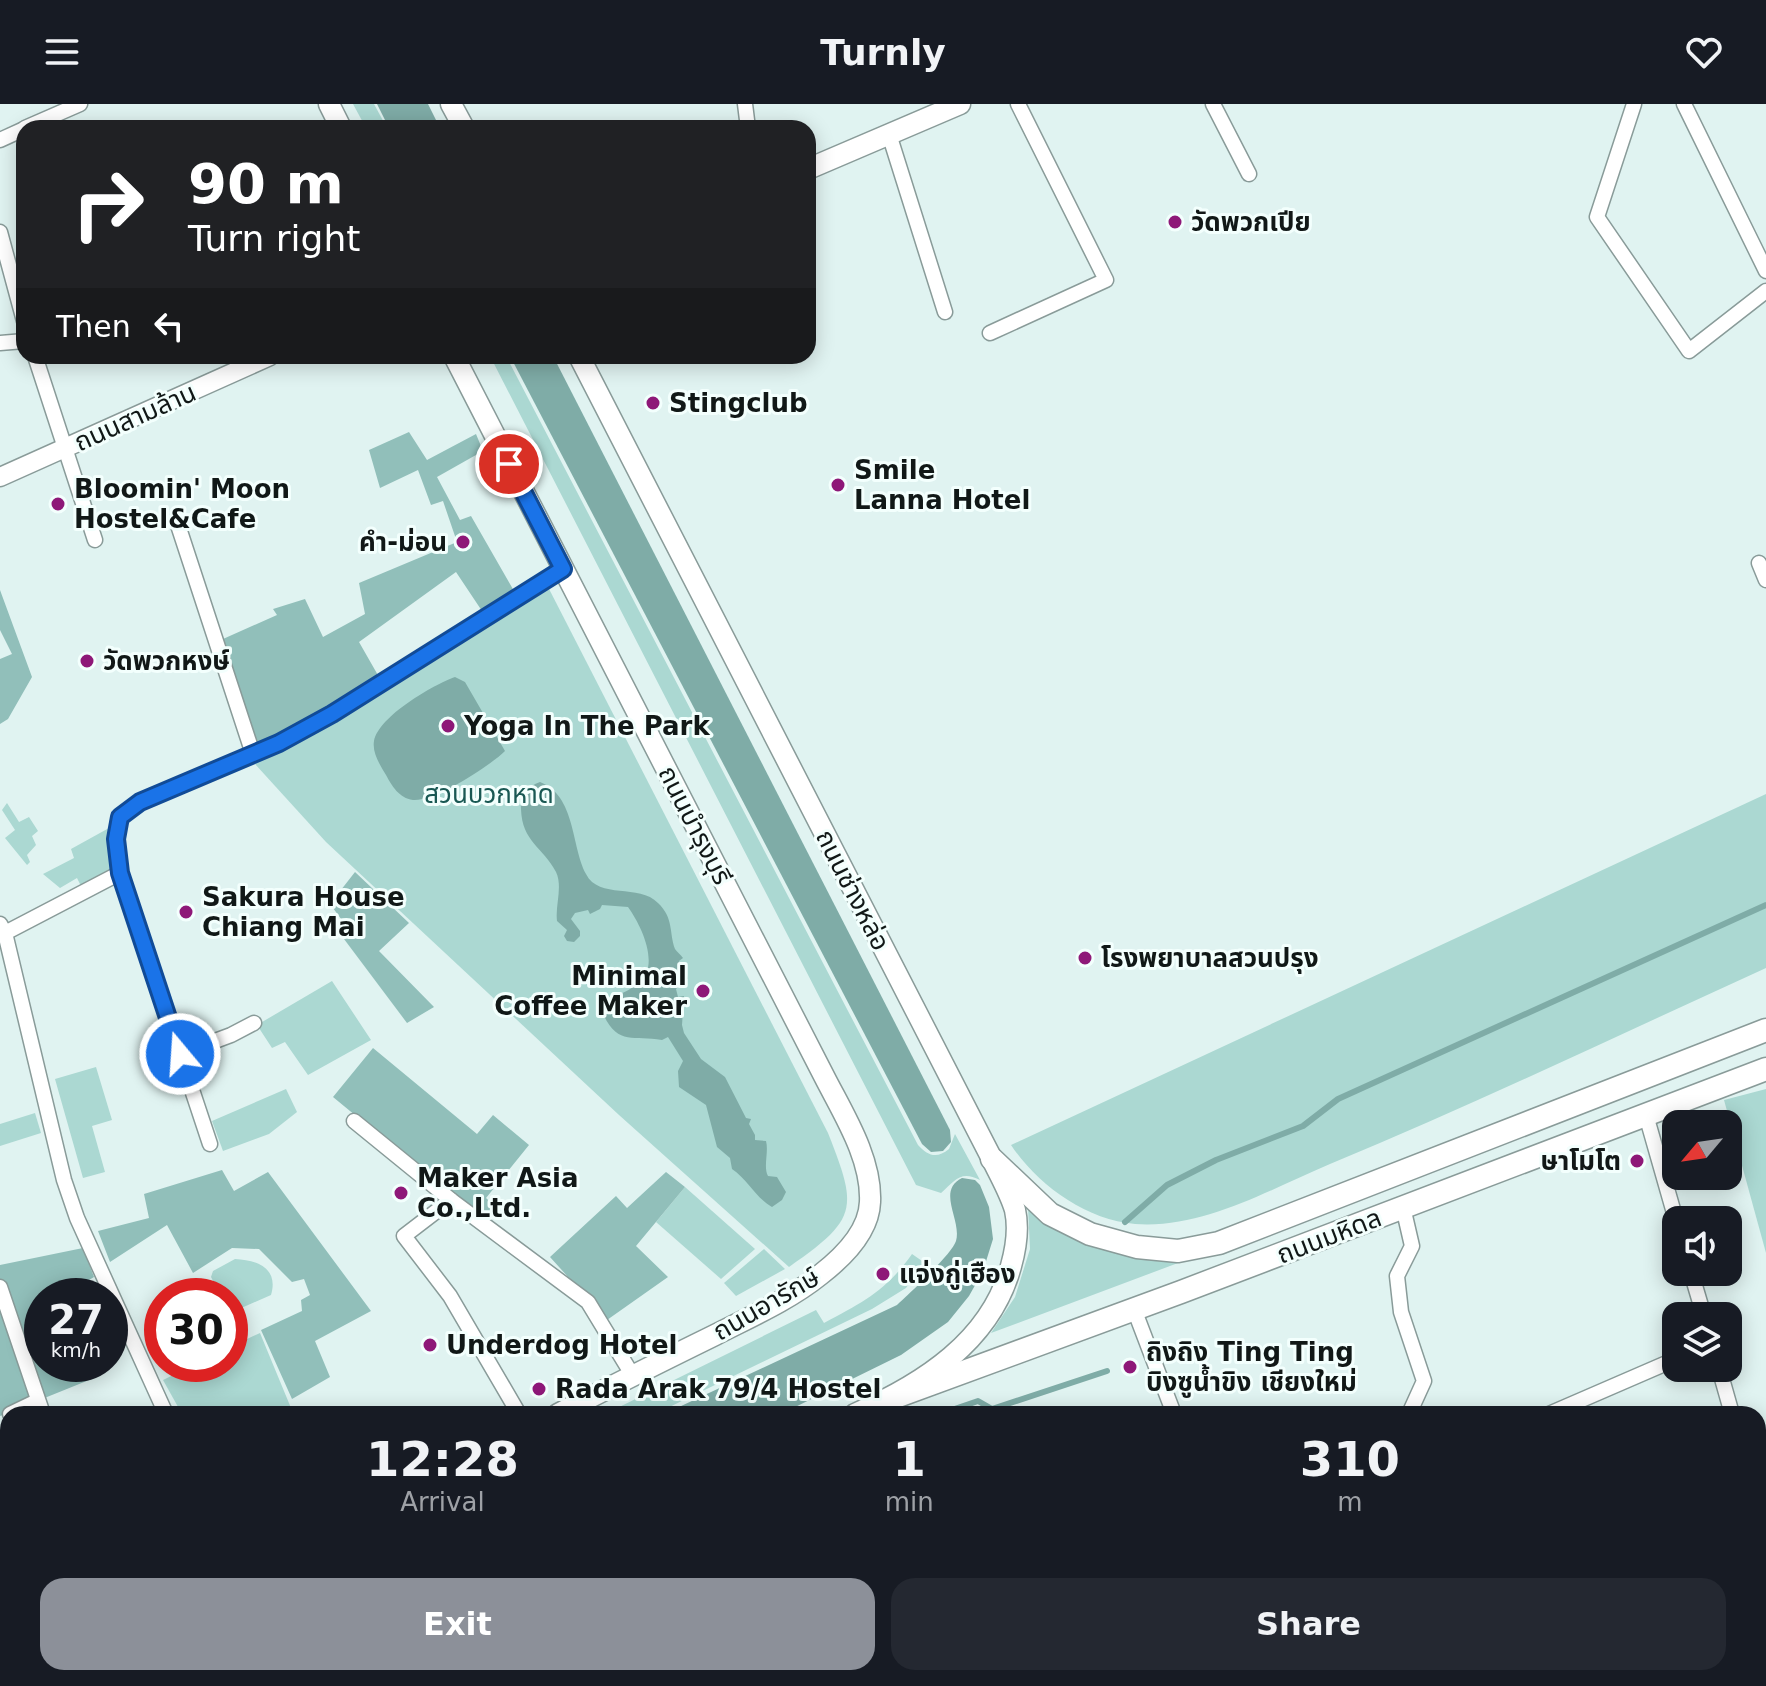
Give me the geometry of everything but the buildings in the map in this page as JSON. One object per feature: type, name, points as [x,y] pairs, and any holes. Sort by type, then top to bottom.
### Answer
[{"type":"main road","points":[[816,166],[960,104]]},
{"type":"main road","name":"ถนนบำรุงบุรี","points":[[458,364],[848,1123]]},
{"type":"main road","name":"ถนนช่างหล่อ","points":[[583,364],[992,1159],[1015,1211],[1017,1235],[1007,1281],[996,1303],[967,1344],[950,1360],[890,1399],[874,1406]]},
{"type":"main road","name":"ถนนมหิดล","points":[[992,1159],[1050,1214],[1090,1234],[1137,1247],[1178,1251],[1219,1243],[1766,1030]]},
{"type":"main road","name":"ถนนมหิดล","points":[[890,1399],[1181,1292],[1766,1069]]},
{"type":"main road","name":"ถนนอารักษ์","points":[[574,1406],[802,1289],[845,1253],[861,1232],[871,1205],[868,1174],[848,1123]]},
{"type":"street","points":[[43,120],[80,104]]},
{"type":"street","points":[[990,333],[1106,280],[1018,104]]},
{"type":"street","points":[[1213,104],[1249,174]]},
{"type":"street","points":[[1634,104],[1597,217],[1689,351],[1766,291]]},
{"type":"street","points":[[1684,104],[1766,271]]},
{"type":"street","points":[[889,134],[945,312]]},
{"type":"street","points":[[0,232],[16,291]]},
{"type":"street","points":[[38,364],[95,540]]},
{"type":"street","name":"ถนนสามล้าน","points":[[0,477],[252,364]]},
{"type":"street","points":[[177,522],[253,754]]},
{"type":"street","points":[[1759,563],[1766,580]]},
{"type":"street","points":[[210,1144],[120,873],[116,839],[120,817],[140,802],[279,743],[332,714],[563,569]]},
{"type":"street","points":[[120,873],[2,929],[64,1180],[77,1218],[162,1406]]},
{"type":"street","points":[[180,1054],[254,1023]]},
{"type":"street","points":[[1646,1115],[1672,1206]]},
{"type":"street","points":[[354,1121],[451,1200],[588,1302],[633,1376]]},
{"type":"street","points":[[451,1200],[404,1236],[450,1296],[514,1406]]},
{"type":"street","points":[[1403,1207],[1412,1246],[1397,1276],[1401,1312],[1424,1381],[1413,1406]]},
{"type":"street","points":[[0,1287],[39,1406]]},
{"type":"street","points":[[1134,1309],[1171,1406]]},
{"type":"street","points":[[1567,1406],[1662,1365]]},
{"type":"street","points":[[1723,1382],[1730,1406]]},
{"type":"green space","points":[[353,104],[374,104],[383,120],[362,120]]},
{"type":"green space","points":[[494,364],[510,364],[918,1145],[925,1152],[937,1155],[949,1149],[955,1134],[980,1180],[963,1177],[941,1193],[916,1185]]},
{"type":"green space","name":"สวนบวกหาด","points":[[547,585],[828,1133],[838,1159],[847,1196],[846,1210],[840,1224],[812,1251],[789,1267],[619,1115],[326,842],[255,764]]},
{"type":"green space","points":[[1766,794],[1766,968],[1494,1093],[1259,1196],[1185,1220],[1135,1224],[1116,1221],[1081,1208],[1048,1186],[1011,1145]]},
{"type":"green space","points":[[7,803],[19,822],[29,817],[38,831],[32,836],[36,845],[27,855],[30,862],[27,865],[5,838],[15,830],[2,810]]},
{"type":"green space","points":[[109,828],[113,839],[114,869],[82,888],[77,878],[60,888],[43,874],[74,858],[71,849]]},
{"type":"green space","points":[[332,981],[371,1040],[308,1075],[285,1042],[272,1048],[257,1025]]},
{"type":"green space","points":[[96,1067],[112,1120],[92,1126],[105,1172],[83,1178],[55,1079]]},
{"type":"green space","points":[[286,1089],[297,1112],[269,1134],[223,1151],[212,1121]]},
{"type":"green space","points":[[1766,1089],[1766,1253],[1742,1166],[1742,1110],[1727,1110],[1724,1100]]},
{"type":"green space","points":[[35,1113],[41,1133],[0,1146],[0,1124]]},
{"type":"green space","points":[[685,1187],[755,1249],[721,1279],[656,1222]]},
{"type":"green space","points":[[1028,1207],[1131,1256],[1178,1263],[991,1333],[1015,1297],[1030,1249]]},
{"type":"green space","points":[[764,1249],[785,1269],[736,1296],[724,1283]]},
{"type":"green space","points":[[912,1254],[925,1263],[906,1288],[872,1309],[672,1406],[621,1406],[816,1310],[824,1323],[883,1287]]},
{"type":"green space","points":[[235,1259],[251,1261],[269,1272],[273,1286],[271,1295],[248,1305],[248,1278],[212,1278],[213,1271]]},
{"type":"green space","points":[[260,1333],[290,1406],[178,1406],[164,1382],[248,1382],[248,1339]]},
{"type":"shaded area","points":[[377,104],[428,104],[436,120],[385,120]]},
{"type":"shaded area","points":[[514,364],[557,364],[950,1130],[951,1142],[943,1151],[931,1152],[922,1144]]},
{"type":"shaded area","points":[[409,432],[427,460],[476,434],[483,451],[437,477],[460,520],[471,516],[514,591],[482,611],[456,572],[359,642],[379,677],[280,737],[256,747],[223,639],[277,615],[273,609],[305,599],[323,637],[365,614],[359,583],[457,542],[443,501],[431,505],[418,470],[380,488],[369,450]]},
{"type":"shaded area","points":[[0,590],[32,677],[8,719],[0,724],[0,659],[12,654],[0,630]]},
{"type":"shaded area","points":[[455,677],[465,682],[505,751],[475,774],[447,789],[422,799],[408,799],[396,791],[388,779],[375,754],[374,741],[378,731],[396,712],[421,694]]},
{"type":"shaded area","points":[[540,782],[560,798],[571,823],[581,863],[592,882],[600,887],[650,897],[667,914],[675,949],[683,958],[679,961],[680,968],[688,979],[679,977],[676,989],[678,997],[684,996],[684,1033],[701,1059],[725,1077],[746,1118],[751,1119],[749,1124],[755,1140],[766,1141],[768,1176],[777,1177],[786,1192],[782,1200],[772,1207],[732,1169],[730,1158],[717,1147],[706,1105],[679,1087],[678,1071],[683,1061],[668,1037],[662,1040],[621,1035],[614,1031],[603,1014],[610,1002],[640,982],[646,974],[646,944],[628,907],[602,905],[590,914],[588,910],[575,913],[571,919],[580,936],[574,942],[567,941],[564,936],[567,930],[557,921],[559,884],[556,872],[529,837],[522,820],[523,795]]},
{"type":"shaded area","points":[[355,872],[409,923],[379,951],[434,1007],[407,1023],[344,939],[350,931],[330,904]]},
{"type":"shaded area","points":[[373,1048],[477,1134],[493,1115],[529,1145],[486,1198],[498,1209],[486,1223],[333,1097]]},
{"type":"shaded area","points":[[222,1170],[234,1191],[268,1172],[371,1311],[315,1341],[330,1377],[292,1399],[261,1330],[302,1311],[301,1300],[310,1295],[304,1279],[292,1282],[259,1249],[232,1248],[193,1273],[167,1225],[110,1262],[98,1231],[149,1218],[144,1194]]},
{"type":"shaded area","points":[[666,1172],[685,1187],[636,1246],[668,1277],[607,1320],[550,1257],[616,1196],[627,1208]]},
{"type":"shaded area","points":[[962,1178],[975,1180],[980,1185],[989,1207],[993,1239],[983,1271],[969,1296],[948,1322],[901,1355],[797,1406],[681,1406],[897,1305],[939,1264],[956,1241],[950,1198],[955,1184]]},
{"type":"shaded area","points":[[83,1248],[92,1278],[24,1278],[24,1382],[84,1382],[25,1406],[0,1406],[0,1265]]},
{"type":"waterway","points":[[1125,1222],[1167,1185],[1216,1160],[1303,1126],[1338,1099],[1766,905]]},
{"type":"waterway","points":[[1001,1406],[1107,1371]]},
{"type":"waterway","points":[[963,1406],[978,1401],[987,1406]]},
{"type":"place","name":"วัดพวกเปีย","points":[[1175,222]]},
{"type":"place","name":"Stingclub","points":[[653,403]]},
{"type":"place","name":"Smile Lanna Hotel","points":[[838,485]]},
{"type":"place","name":"Bloomin' Moon Hostel&Cafe","points":[[58,504]]},
{"type":"place","name":"คำ-ม่อน","points":[[463,542]]},
{"type":"place","name":"วัดพวกหงษ์","points":[[87,661]]},
{"type":"place","name":"Yoga In The Park","points":[[448,726]]},
{"type":"place","name":"Sakura House Chiang Mai","points":[[186,912]]},
{"type":"place","name":"โรงพยาบาลสวนปรุง","points":[[1085,958]]},
{"type":"place","name":"Minimal Coffee Maker","points":[[703,991]]},
{"type":"place","name":"ษาโมโต","points":[[1637,1161]]},
{"type":"place","name":"Maker Asia Co.,Ltd.","points":[[401,1193]]},
{"type":"place","name":"แจ่งกู่เฮือง","points":[[883,1274]]},
{"type":"place","name":"Underdog Hotel","points":[[430,1345]]},
{"type":"place","name":"ถิงถิง Ting Ting บิงซูน้ำขิง เชียงใหม่","points":[[1130,1367]]},
{"type":"place","name":"Rada Arak 79/4 Hostel","points":[[539,1389]]},
{"type":"route","points":[[180,1054],[120,873],[116,839],[120,817],[140,802],[279,743],[332,714],[563,569],[509,464]]}]
